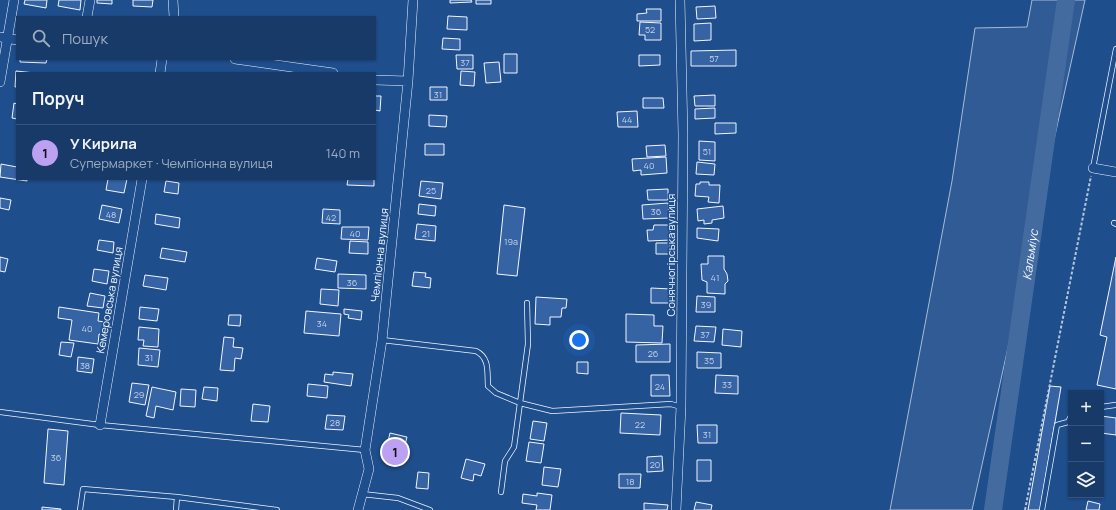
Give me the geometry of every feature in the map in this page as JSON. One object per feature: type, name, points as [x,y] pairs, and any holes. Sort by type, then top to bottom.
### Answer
[{"type":"street","points":[[0,82],[14,0]]},
{"type":"street","points":[[88,16],[90,0]]},
{"type":"street","points":[[173,0],[174,16]]},
{"type":"street","name":"Чемпіонна вулиця","points":[[358,510],[369,469],[364,450],[382,340],[408,81],[413,0]]},
{"type":"street","name":"Сонячногірська вулиця","points":[[676,510],[681,406],[683,135],[680,0]]},
{"type":"street","points":[[160,72],[162,60]]},
{"type":"street","points":[[242,60],[326,72]]},
{"type":"street","points":[[376,80],[408,81]]},
{"type":"street","points":[[1092,168],[1116,172]]},
{"type":"street","name":"Кемеровська вулиця","points":[[100,425],[142,180]]},
{"type":"lane","points":[[1092,168],[1116,49]]},
{"type":"lane","points":[[501,492],[505,461],[514,447],[528,344],[526,303]]},
{"type":"lane","points":[[382,340],[476,351],[482,354],[486,361],[488,386],[496,393],[520,403],[552,411],[671,404],[681,406]]},
{"type":"lane","points":[[1104,407],[1116,405]]},
{"type":"lane","points":[[0,412],[100,425],[364,450]]},
{"type":"lane","points":[[1042,510],[1057,425],[1068,422]]},
{"type":"lane","points":[[80,510],[83,489],[178,498],[277,510]]},
{"type":"lane","points":[[362,494],[398,498],[430,510]]},
{"type":"lane","points":[[176,510],[178,498]]},
{"type":"path","points":[[1025,510],[1092,168]]},
{"type":"shaded area","points":[[1032,0],[1085,0],[972,510],[890,510],[952,181],[975,28],[1027,27]]},
{"type":"building","points":[[25,0],[47,0],[46,8],[24,4]]},
{"type":"building","points":[[59,0],[81,0],[80,10],[58,6]]},
{"type":"building","points":[[97,0],[112,0],[112,4],[97,3]]},
{"type":"building","points":[[133,0],[153,0],[152,7],[133,6]]},
{"type":"building","points":[[450,0],[471,0],[472,2],[450,3]]},
{"type":"building","points":[[476,0],[491,0],[491,4],[476,4]]},
{"type":"building","points":[[715,6],[716,18],[697,19],[696,7]]},
{"type":"building","points":[[646,9],[661,9],[661,21],[637,21],[637,14],[647,13]]},
{"type":"building","points":[[448,16],[467,17],[467,30],[447,29]]},
{"type":"building","points":[[640,22],[661,23],[661,40],[645,40],[645,35],[639,35]]},
{"type":"building","points":[[711,23],[711,40],[694,41],[694,24]]},
{"type":"building","points":[[443,38],[460,39],[460,50],[442,49]]},
{"type":"building","points":[[736,50],[736,66],[691,66],[691,51]]},
{"type":"building","points":[[504,54],[517,54],[517,73],[504,73]]},
{"type":"building","points":[[456,55],[473,55],[473,69],[457,69]]},
{"type":"building","points":[[639,55],[660,55],[660,65],[639,66]]},
{"type":"building","points":[[20,60],[47,60],[46,63],[20,62]]},
{"type":"building","points":[[499,62],[501,82],[486,83],[484,63]]},
{"type":"building","points":[[16,71],[26,72],[16,72],[15,87]]},
{"type":"building","points":[[461,71],[475,72],[474,86],[460,85]]},
{"type":"building","points":[[430,87],[447,87],[447,100],[430,100]]},
{"type":"building","points":[[715,95],[715,106],[695,106],[694,96]]},
{"type":"building","points":[[376,96],[381,96],[380,111],[376,110]]},
{"type":"building","points":[[643,98],[663,98],[664,108],[643,108]]},
{"type":"building","points":[[14,103],[16,104],[16,119],[12,118]]},
{"type":"building","points":[[715,108],[715,118],[695,119],[695,109]]},
{"type":"building","points":[[637,111],[638,127],[618,127],[617,112]]},
{"type":"building","points":[[429,115],[447,116],[446,127],[429,126]]},
{"type":"building","points":[[715,123],[736,123],[736,133],[715,134]]},
{"type":"building","points":[[699,141],[715,142],[715,161],[699,160]]},
{"type":"building","points":[[425,144],[444,144],[444,155],[425,155]]},
{"type":"building","points":[[665,145],[666,156],[647,157],[646,146]]},
{"type":"building","points":[[666,157],[667,173],[641,175],[641,170],[633,171],[632,159]]},
{"type":"building","points":[[697,162],[715,164],[714,175],[696,174]]},
{"type":"building","points":[[1,164],[16,167],[16,179],[0,177]]},
{"type":"building","points":[[108,180],[127,180],[124,193],[106,190]]},
{"type":"building","points":[[348,180],[374,180],[374,186],[347,185]]},
{"type":"building","points":[[166,181],[179,183],[178,194],[164,192]]},
{"type":"building","points":[[421,181],[443,183],[441,199],[419,196]]},
{"type":"building","points":[[700,182],[709,182],[709,185],[720,185],[719,203],[708,202],[709,197],[695,196],[696,184],[700,184]]},
{"type":"building","points":[[668,189],[668,200],[648,200],[647,190]]},
{"type":"building","points":[[0,198],[11,200],[9,210],[0,208]]},
{"type":"building","points":[[668,203],[669,218],[643,219],[642,205]]},
{"type":"building","points":[[419,204],[436,206],[435,216],[418,214]]},
{"type":"building","points":[[102,205],[122,209],[119,223],[99,219]]},
{"type":"building","points":[[504,205],[525,208],[517,276],[497,274]]},
{"type":"building","points":[[723,206],[724,218],[712,220],[712,223],[704,224],[704,220],[698,221],[697,209]]},
{"type":"building","points":[[323,209],[340,210],[340,224],[322,223]]},
{"type":"building","points":[[156,214],[180,218],[179,228],[155,224]]},
{"type":"building","points":[[417,224],[436,226],[435,241],[415,239]]},
{"type":"building","points":[[654,225],[670,225],[671,240],[648,241],[647,230],[653,230]]},
{"type":"building","points":[[342,227],[369,227],[368,240],[341,239]]},
{"type":"building","points":[[697,228],[719,229],[718,241],[697,238]]},
{"type":"building","points":[[99,240],[114,242],[113,253],[97,250]]},
{"type":"building","points":[[350,241],[368,242],[368,254],[349,253]]},
{"type":"building","points":[[656,243],[670,243],[671,254],[656,254]]},
{"type":"building","points":[[162,248],[187,252],[185,262],[160,258]]},
{"type":"building","points":[[708,256],[724,256],[724,269],[727,274],[728,281],[725,284],[725,294],[707,293],[707,282],[702,280],[701,264],[708,264]]},
{"type":"building","points":[[0,257],[8,259],[5,272],[0,271]]},
{"type":"building","points":[[1116,257],[1116,389],[1097,385],[1107,337],[1100,335]]},
{"type":"building","points":[[317,258],[337,261],[335,272],[315,269]]},
{"type":"building","points":[[94,269],[109,271],[107,284],[92,281]]},
{"type":"building","points":[[414,272],[426,273],[425,277],[431,278],[430,288],[412,286]]},
{"type":"building","points":[[338,274],[366,275],[366,289],[338,288]]},
{"type":"building","points":[[145,275],[168,278],[166,290],[143,286]]},
{"type":"building","points":[[651,288],[671,289],[670,303],[651,303]]},
{"type":"building","points":[[321,289],[339,290],[338,306],[320,304]]},
{"type":"building","points":[[90,293],[105,296],[103,308],[87,306]]},
{"type":"building","points":[[697,296],[715,297],[715,312],[696,312]]},
{"type":"building","points":[[536,297],[567,299],[566,308],[562,308],[561,317],[550,317],[550,325],[535,324]]},
{"type":"building","points":[[59,307],[99,313],[98,321],[105,322],[103,335],[99,334],[98,344],[69,340],[72,320],[58,318]]},
{"type":"building","points":[[140,307],[159,309],[157,321],[139,319]]},
{"type":"building","points":[[344,309],[362,311],[361,320],[348,318],[349,315],[344,314]]},
{"type":"building","points":[[306,311],[341,314],[339,336],[304,333]]},
{"type":"building","points":[[626,314],[654,315],[654,326],[663,326],[662,343],[626,342]]},
{"type":"building","points":[[229,315],[241,315],[240,326],[228,325]]},
{"type":"building","points":[[696,326],[716,327],[714,342],[694,341]]},
{"type":"building","points":[[139,327],[159,329],[158,347],[143,346],[144,340],[138,340]]},
{"type":"building","points":[[723,329],[742,331],[741,347],[722,345]]},
{"type":"building","points":[[224,337],[234,338],[233,347],[243,348],[241,359],[235,358],[234,371],[220,370]]},
{"type":"building","points":[[61,342],[74,343],[71,357],[59,355]]},
{"type":"building","points":[[670,344],[670,362],[636,362],[636,345]]},
{"type":"building","points":[[139,348],[160,350],[158,367],[138,365]]},
{"type":"building","points":[[697,352],[721,353],[721,368],[697,368]]},
{"type":"building","points":[[78,357],[94,359],[92,373],[77,371]]},
{"type":"building","points":[[577,362],[588,362],[588,374],[577,373]]},
{"type":"building","points":[[333,372],[353,374],[351,386],[324,382],[325,374],[333,375]]},
{"type":"building","points":[[651,375],[669,375],[670,396],[651,396]]},
{"type":"building","points":[[716,375],[738,376],[738,394],[715,393]]},
{"type":"building","points":[[132,383],[149,385],[145,405],[129,402]]},
{"type":"building","points":[[308,384],[328,386],[327,398],[307,396]]},
{"type":"building","points":[[1050,386],[1061,387],[1040,510],[1028,510]]},
{"type":"building","points":[[152,387],[176,392],[173,410],[156,406],[154,418],[146,416]]},
{"type":"building","points":[[204,387],[218,388],[217,401],[202,399]]},
{"type":"building","points":[[181,389],[196,390],[195,407],[180,406]]},
{"type":"building","points":[[253,404],[270,406],[268,422],[251,421]]},
{"type":"building","points":[[621,413],[661,415],[660,435],[620,433]]},
{"type":"building","points":[[327,415],[345,416],[343,430],[325,429]]},
{"type":"building","points":[[1104,416],[1116,418],[1116,435],[1104,433]]},
{"type":"building","points":[[533,421],[547,423],[544,441],[530,439]]},
{"type":"building","points":[[697,425],[717,425],[717,443],[698,443]]},
{"type":"building","points":[[48,429],[68,431],[64,485],[44,483]]},
{"type":"building","points":[[390,433],[407,437],[402,457],[385,454]]},
{"type":"building","points":[[529,442],[544,444],[541,463],[526,461]]},
{"type":"building","points":[[662,456],[663,471],[647,472],[647,457]]},
{"type":"building","points":[[466,459],[485,464],[481,476],[474,474],[473,481],[461,478]]},
{"type":"building","points":[[697,460],[711,460],[711,481],[697,481]]},
{"type":"building","points":[[544,467],[561,469],[558,487],[542,485]]},
{"type":"building","points":[[418,472],[429,473],[428,489],[416,488]]},
{"type":"building","points":[[619,474],[641,474],[640,488],[619,488]]},
{"type":"building","points":[[537,493],[552,495],[550,510],[536,510],[537,505],[522,503],[523,494],[537,496]]},
{"type":"building","points":[[1088,501],[1100,504],[1099,510],[1086,510]]},
{"type":"building","points":[[696,502],[712,505],[711,510],[694,510]]},
{"type":"building","points":[[644,503],[668,505],[667,510],[644,510]]},
{"type":"building","points":[[42,507],[61,509],[61,510],[42,510]]},
{"type":"waterway","name":"Кальміус","points":[[993,510],[1066,0]]},
{"type":"place","name":"У Кирила","points":[[395,452]]}]
